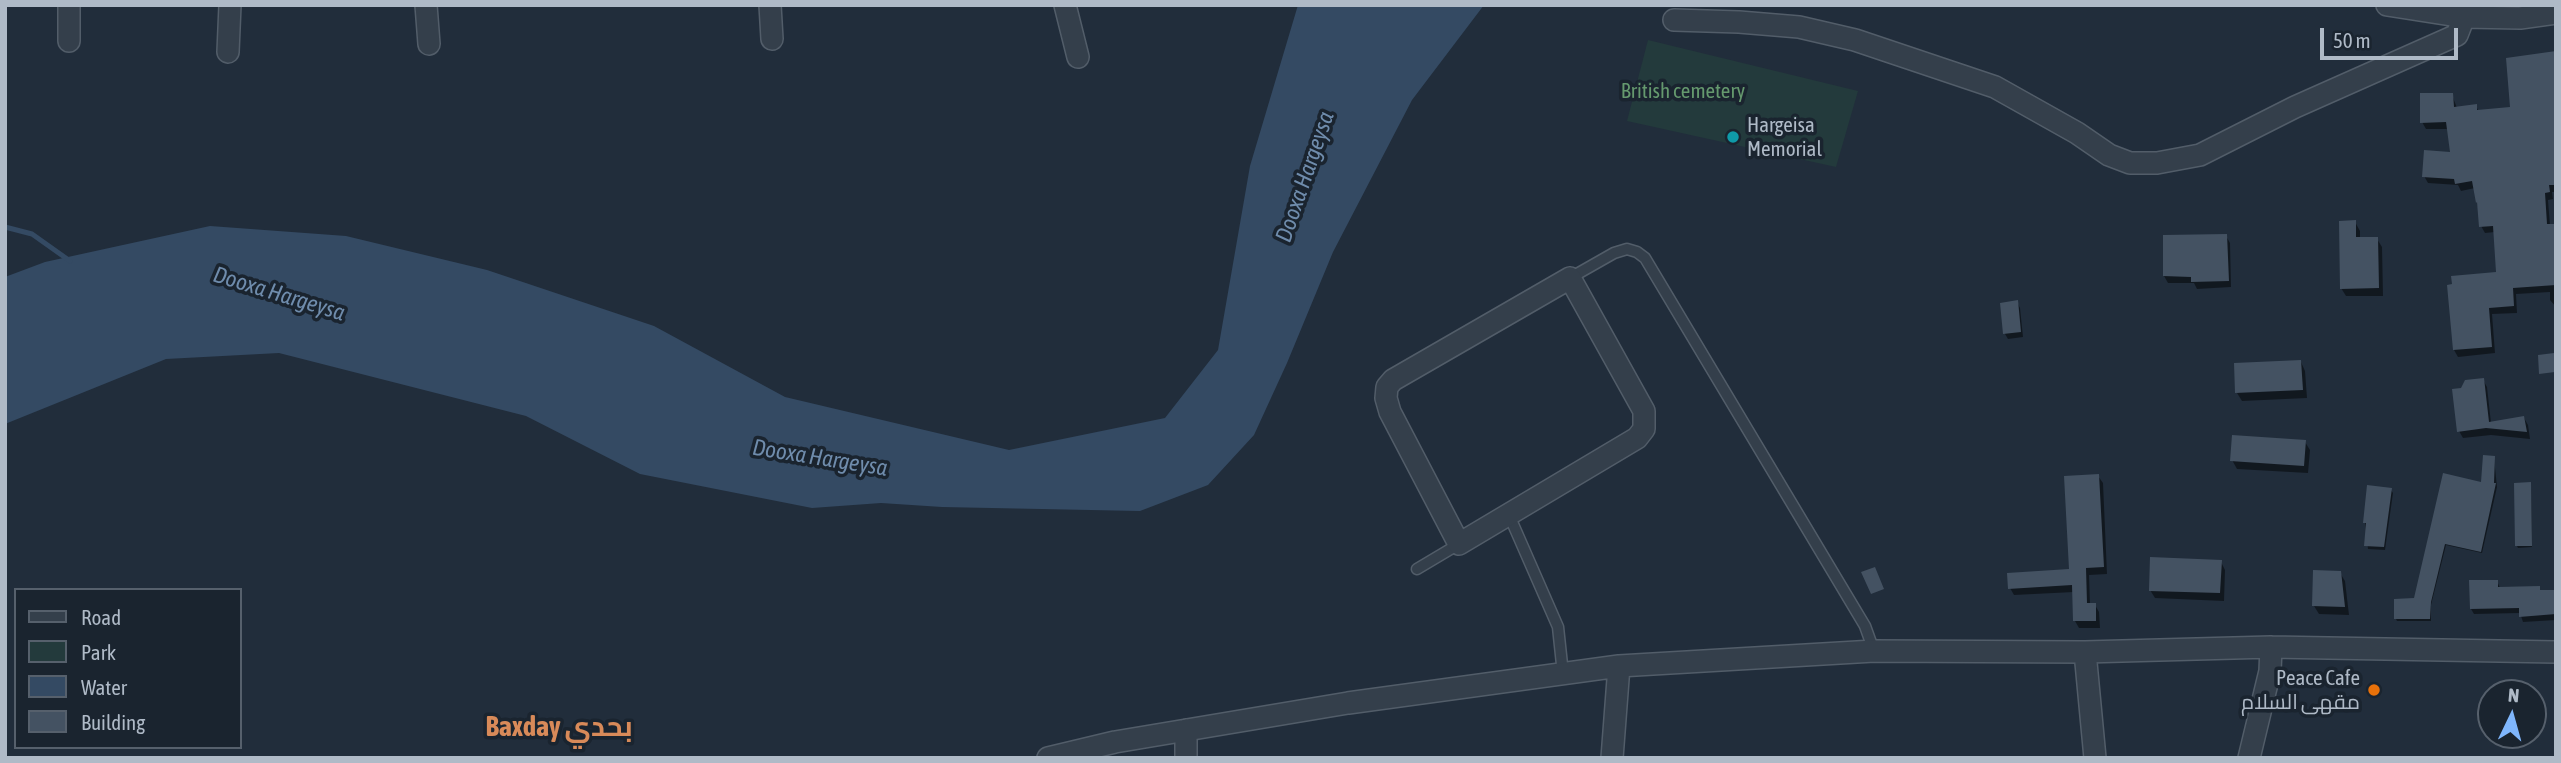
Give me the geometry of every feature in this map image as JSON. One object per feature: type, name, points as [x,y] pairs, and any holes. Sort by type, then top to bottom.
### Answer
[{"type":"street","points":[[69,5],[69,41]]},
{"type":"street","points":[[228,52],[230,5]]},
{"type":"street","points":[[426,5],[429,44]]},
{"type":"street","points":[[770,5],[772,38]]},
{"type":"street","points":[[1065,5],[1078,57]]},
{"type":"street","points":[[2387,5],[2464,18],[2521,18],[2556,13]]},
{"type":"street","points":[[1674,20],[1799,27],[1854,40],[1995,87],[2119,159],[2130,163],[2157,163],[2200,155],[2295,107],[2457,35],[2464,18]]},
{"type":"street","points":[[1570,278],[1644,411],[1644,429],[1637,438],[1459,544],[1390,412],[1386,398],[1387,387],[1393,380],[1570,278]]},
{"type":"street","points":[[2249,758],[2270,671],[2271,647]]},
{"type":"street","points":[[1048,758],[1115,742],[1348,703],[1619,666],[1874,651],[2085,652],[2271,647],[2556,652]]},
{"type":"street","points":[[2085,652],[2095,758]]},
{"type":"street","points":[[1612,758],[1619,666]]},
{"type":"street","points":[[1186,730],[1186,758]]},
{"type":"lane","points":[[1570,278],[1614,253],[1627,250],[1637,252],[1644,258],[1865,626],[1874,651]]},
{"type":"lane","points":[[1509,515],[1558,627],[1563,674]]},
{"type":"lane","points":[[1417,569],[1459,544]]},
{"type":"green space","name":"British cemetery","points":[[1648,40],[1858,91],[1836,167],[1627,121]]},
{"type":"water","name":"Dooxa Hargeysa","points":[[1298,5],[1484,5],[1412,100],[1333,252],[1254,435],[1208,485],[1140,511],[942,507],[881,503],[812,508],[640,474],[526,416],[279,353],[166,359],[5,424],[5,277],[45,262],[210,226],[346,236],[487,270],[654,326],[785,397],[1009,450],[1165,418],[1218,350],[1250,166]]},
{"type":"building","points":[[2556,51],[2556,185],[2549,185],[2550,192],[2545,193],[2547,224],[2556,224],[2556,285],[2513,288],[2514,306],[2489,308],[2492,347],[2453,350],[2447,285],[2452,284],[2451,276],[2496,272],[2493,226],[2479,227],[2472,181],[2455,184],[2454,179],[2422,177],[2424,150],[2450,152],[2446,122],[2420,123],[2420,93],[2453,93],[2454,107],[2477,104],[2477,110],[2510,107],[2506,58]]},
{"type":"building","points":[[2356,220],[2356,237],[2378,237],[2379,288],[2340,289],[2339,221]]},
{"type":"building","points":[[2227,234],[2229,281],[2191,282],[2191,277],[2163,276],[2163,235]]},
{"type":"building","points":[[2018,300],[2021,332],[2003,334],[2000,303]]},
{"type":"building","points":[[2554,353],[2555,372],[2539,374],[2538,355]]},
{"type":"building","points":[[2301,360],[2303,390],[2235,393],[2234,363]]},
{"type":"building","points":[[2484,378],[2489,422],[2524,416],[2527,432],[2486,428],[2457,432],[2452,389],[2461,388],[2465,380]]},
{"type":"building","points":[[2232,435],[2306,440],[2304,466],[2230,461]]},
{"type":"building","points":[[2483,455],[2495,456],[2496,483],[2481,552],[2445,544],[2431,602],[2430,619],[2394,619],[2394,599],[2414,598],[2443,473],[2481,482]]},
{"type":"building","points":[[2099,474],[2104,567],[2086,568],[2087,603],[2096,603],[2096,621],[2073,621],[2072,585],[2008,589],[2007,573],[2069,569],[2064,476]]},
{"type":"building","points":[[2531,482],[2532,546],[2515,546],[2514,483]]},
{"type":"building","points":[[2367,485],[2392,488],[2384,547],[2364,546],[2366,523],[2363,523]]},
{"type":"building","points":[[2150,557],[2222,560],[2220,593],[2149,591]]},
{"type":"building","points":[[1875,567],[1884,589],[1871,594],[1861,572]]},
{"type":"building","points":[[2313,570],[2341,571],[2345,607],[2312,606]]},
{"type":"building","points":[[2469,580],[2498,580],[2498,587],[2540,586],[2540,590],[2556,590],[2556,614],[2519,617],[2519,608],[2470,609]]},
{"type":"waterway","points":[[5,227],[32,234],[70,261]]},
{"type":"place","name":"Hargeisa Memorial","points":[[1733,137]]},
{"type":"place","name":"Peace Cafe مقهى السلام","points":[[2374,690]]},
{"type":"district","name":"Baxday بحدي","points":[[559,727]]}]
